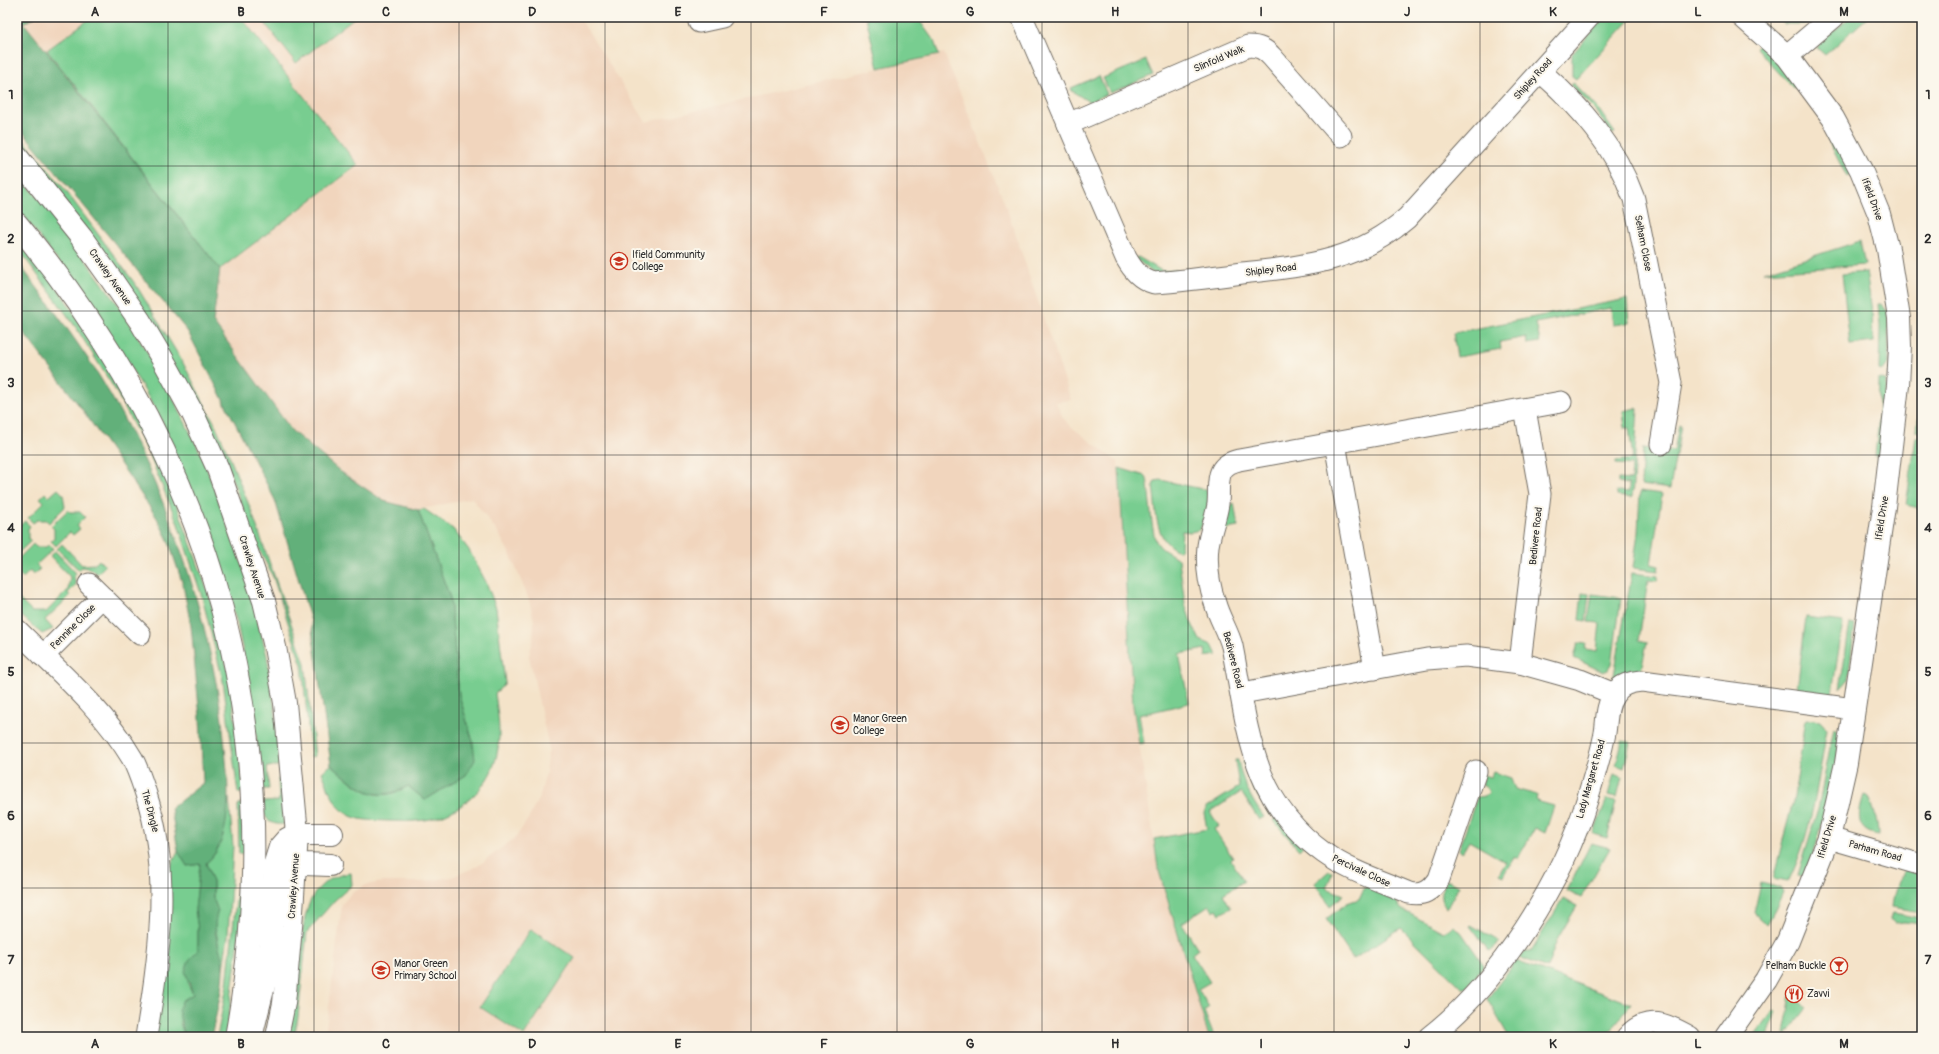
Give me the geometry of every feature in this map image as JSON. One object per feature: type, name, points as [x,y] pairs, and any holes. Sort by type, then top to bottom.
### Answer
[{"type":"main road","name":"Ifield Drive","points":[[1726,1037],[1766,980],[1788,941],[1829,838],[1846,763],[1890,461],[1898,385],[1899,318],[1895,284],[1884,232],[1873,197],[1861,170],[1833,118],[1787,56],[1743,17]]},
{"type":"main road","points":[[1787,56],[1833,17]]},
{"type":"main road","name":"Crawley Avenue","points":[[17,157],[81,237],[140,321],[190,408],[218,469],[251,561],[275,647],[285,703],[297,834],[287,859],[293,902],[284,1003],[277,1037]]},
{"type":"main road","points":[[17,224],[54,269],[104,340],[154,429],[178,479],[212,574],[232,650],[246,720],[254,823],[253,886],[248,955],[245,986],[236,1037]]},
{"type":"main road","points":[[254,823],[265,844],[287,859],[315,865],[330,865],[312,873],[293,902]]},
{"type":"main road","points":[[297,834],[332,834]]},
{"type":"main road","points":[[250,1037],[264,981],[287,859]]},
{"type":"street","points":[[699,22],[722,17]]},
{"type":"street","name":"Shipley Road","points":[[1022,17],[1132,268],[1146,281],[1165,282],[1312,265],[1342,257],[1370,244],[1396,228],[1408,218],[1588,17]]},
{"type":"street","name":"Slinfold Walk","points":[[1068,124],[1248,46],[1257,46],[1265,49],[1272,56],[1341,136]]},
{"type":"street","name":"Selham Close","points":[[1540,71],[1575,103],[1603,138],[1623,172],[1634,199],[1671,383],[1661,444]]},
{"type":"street","name":"Bedivere Road","points":[[1561,402],[1229,462],[1222,468],[1219,476],[1218,506],[1208,546],[1208,567],[1215,604],[1232,646],[1242,693],[1446,657],[1488,658],[1520,663],[1580,680],[1614,694]]},
{"type":"street","name":"Bedivere Road","points":[[1520,663],[1540,494],[1525,409]]},
{"type":"street","points":[[1335,443],[1375,669]]},
{"type":"street","name":"Pennine Close","points":[[43,656],[96,590],[140,634]]},
{"type":"street","name":"The Dingle","points":[[17,630],[101,716],[117,736],[138,770],[151,807],[159,852],[161,901],[159,946],[146,1037]]},
{"type":"street","points":[[1614,694],[1622,686],[1632,682],[1642,681],[1854,709]]},
{"type":"street","name":"Percivale Close","points":[[1242,693],[1251,747],[1257,767],[1265,784],[1288,819],[1324,854],[1345,866],[1409,893],[1417,895],[1426,892],[1433,888],[1439,879],[1476,771]]},
{"type":"street","name":"Lady Margaret Road","points":[[1429,1037],[1472,999],[1497,970],[1550,885],[1566,852],[1586,802],[1605,732],[1607,710],[1614,694]]},
{"type":"street","name":"Parham Road","points":[[1829,838],[1922,865]]},
{"type":"street","points":[[1627,1037],[1639,1026],[1647,1022],[1663,1025],[1690,1037]]},
{"type":"shaded area","points":[[35,17],[579,17],[646,122],[944,53],[1007,209],[1071,400],[1056,402],[1063,418],[1074,429],[1118,462],[1133,706],[1158,868],[1209,1037],[325,1037],[342,904],[352,893],[366,885],[382,882],[420,882],[452,877],[478,866],[516,837],[530,816],[540,795],[546,773],[549,748],[529,656],[533,640],[534,621],[529,600],[511,556],[499,534],[472,498],[418,510],[384,501],[341,472],[292,431],[213,322],[219,269],[24,23]]},
{"type":"green space","points":[[17,17],[35,17],[24,23],[220,269],[213,322],[292,431],[341,472],[384,501],[418,510],[450,598],[459,695],[473,742],[475,760],[466,775],[425,800],[408,786],[396,792],[385,794],[375,794],[366,791],[331,765],[311,622],[275,500],[188,332],[17,125]]},
{"type":"green space","points":[[92,17],[241,17],[358,165],[220,269],[47,50]]},
{"type":"green space","points":[[260,17],[355,17],[296,63]]},
{"type":"green space","points":[[866,17],[917,17],[934,41],[939,55],[878,68]]},
{"type":"green space","points":[[1605,17],[1633,17],[1576,79],[1572,76],[1572,54]]},
{"type":"green space","points":[[1786,17],[1813,17],[1805,24],[1784,24],[1781,21]]},
{"type":"green space","points":[[1850,17],[1868,17],[1825,55],[1817,48],[1820,43]]},
{"type":"green space","points":[[1760,44],[1769,51],[1798,85],[1793,88],[1756,48]]},
{"type":"green space","points":[[1146,60],[1153,75],[1110,93],[1103,78]]},
{"type":"green space","points":[[1099,76],[1107,94],[1089,102],[1072,91],[1071,88]]},
{"type":"green space","points":[[1573,83],[1599,110],[1615,133],[1612,134],[1597,112],[1570,85]]},
{"type":"green space","points":[[17,132],[63,187],[136,285],[182,361],[214,422],[251,510],[305,663],[315,756],[311,757],[302,665],[273,577],[258,547],[223,455],[59,192],[17,141]]},
{"type":"green space","points":[[1833,137],[1852,170],[1851,174],[1847,177],[1827,138]]},
{"type":"green space","points":[[24,181],[47,208],[120,307],[165,382],[202,456],[247,578],[267,656],[283,765],[267,767],[269,789],[262,789],[252,698],[237,623],[207,530],[163,424],[142,386],[84,295],[17,208],[17,195]]},
{"type":"green space","points":[[17,237],[59,290],[120,385],[169,483],[209,595],[230,679],[244,793],[238,793],[223,681],[202,597],[178,524],[149,454],[114,388],[75,326],[17,247]]},
{"type":"green space","points":[[1860,241],[1865,265],[1764,272]]},
{"type":"green space","points":[[1138,257],[1162,271],[1177,270],[1177,273],[1153,273],[1135,258]]},
{"type":"green space","points":[[17,261],[79,345],[98,374],[123,417],[145,462],[166,510],[184,560],[212,661],[221,711],[228,801],[225,829],[221,842],[214,854],[206,863],[213,882],[213,898],[218,911],[215,927],[223,963],[220,996],[211,1037],[185,1037],[178,1010],[182,1001],[193,994],[185,971],[189,960],[198,951],[198,929],[195,910],[200,864],[187,866],[178,851],[171,808],[203,783],[200,718],[191,626],[183,585],[168,540],[157,518],[81,408],[17,324]]},
{"type":"green space","points":[[1866,272],[1872,311],[1873,342],[1850,345],[1842,274]]},
{"type":"green space","points":[[1627,299],[1629,323],[1613,325],[1611,308],[1536,323],[1540,342],[1527,344],[1526,337],[1500,342],[1501,349],[1457,357],[1453,333]]},
{"type":"green space","points":[[1878,304],[1881,304],[1888,312],[1889,364],[1881,371],[1879,370],[1880,326]]},
{"type":"green space","points":[[1879,379],[1886,380],[1881,454],[1875,456],[1878,427]]},
{"type":"green space","points":[[1922,391],[1922,432],[1917,431]]},
{"type":"green space","points":[[1636,408],[1638,409],[1632,498],[1617,496],[1617,491],[1629,492],[1629,484],[1618,483],[1618,479],[1631,480],[1632,465],[1616,464],[1616,461],[1633,459],[1629,428],[1625,428],[1623,411]]},
{"type":"green space","points":[[1679,424],[1681,425],[1670,489],[1641,485],[1643,448],[1674,451]]},
{"type":"green space","points":[[1916,437],[1922,437],[1922,485],[1919,508],[1906,505]]},
{"type":"green space","points":[[1119,468],[1145,476],[1147,479],[1155,538],[1157,543],[1162,548],[1179,560],[1185,604],[1191,622],[1200,640],[1212,645],[1217,655],[1206,657],[1205,649],[1179,654],[1189,703],[1139,715],[1144,743],[1139,744],[1133,706]]},
{"type":"green space","points":[[1161,480],[1206,490],[1208,494],[1207,510],[1199,530],[1191,532],[1182,531],[1181,547],[1179,551],[1165,540],[1160,532],[1156,514],[1153,486],[1155,481]]},
{"type":"green space","points":[[58,489],[63,494],[65,507],[49,523],[46,520],[37,520],[33,523],[28,518],[44,502],[40,498],[45,493],[49,497]]},
{"type":"green space","points":[[1640,491],[1662,494],[1651,564],[1659,566],[1658,571],[1633,568],[1638,533]]},
{"type":"green space","points":[[1234,503],[1238,527],[1221,530],[1222,524],[1228,520],[1231,505]]},
{"type":"green space","points":[[424,509],[453,529],[469,550],[486,582],[496,608],[505,683],[495,694],[499,724],[499,743],[495,762],[486,781],[472,797],[455,810],[435,818],[416,821],[364,820],[352,817],[338,806],[322,772],[331,765],[349,780],[366,791],[385,795],[396,792],[408,786],[425,800],[466,775],[473,742],[459,695],[450,598],[418,510]]},
{"type":"green space","points":[[68,510],[70,512],[80,512],[85,517],[77,525],[80,529],[73,535],[70,532],[56,546],[51,541],[54,539],[54,529],[51,526]]},
{"type":"green space","points":[[25,521],[30,526],[28,529],[28,538],[31,541],[17,554],[17,528]]},
{"type":"green space","points":[[33,544],[36,547],[46,547],[49,544],[53,549],[36,565],[40,569],[33,575],[30,571],[23,578],[19,574],[19,563],[17,560]]},
{"type":"green space","points":[[62,544],[82,565],[95,564],[99,560],[105,566],[97,574],[92,569],[82,567],[79,570],[57,549]]},
{"type":"green space","points":[[55,551],[76,573],[74,576],[76,585],[68,593],[70,596],[45,620],[53,629],[42,634],[17,612],[17,597],[32,612],[46,612],[68,590],[70,577],[50,556]]},
{"type":"green space","points":[[1632,573],[1658,576],[1657,581],[1648,580],[1639,640],[1647,642],[1641,671],[1613,681]]},
{"type":"green space","points":[[1582,593],[1589,594],[1586,621],[1579,620]]},
{"type":"green space","points":[[1592,594],[1621,598],[1612,664],[1608,670],[1603,672],[1574,658],[1578,643],[1586,644],[1585,649],[1597,651],[1600,623],[1588,622]]},
{"type":"green space","points":[[1806,617],[1843,622],[1832,693],[1829,694],[1797,689]]},
{"type":"green space","points":[[1850,623],[1855,624],[1848,680],[1840,689]]},
{"type":"green space","points":[[1806,719],[1820,721],[1827,729],[1809,826],[1788,882],[1773,879],[1794,797]]},
{"type":"green space","points":[[1834,727],[1838,737],[1838,753],[1834,775],[1829,799],[1806,877],[1798,875],[1818,809]]},
{"type":"green space","points":[[1622,741],[1630,742],[1624,768],[1616,765]]},
{"type":"green space","points":[[1235,760],[1238,760],[1248,790],[1264,817],[1259,820],[1241,792],[1210,812],[1219,826],[1214,829],[1233,858],[1231,860],[1244,881],[1223,894],[1231,908],[1220,914],[1217,909],[1213,911],[1209,905],[1182,923],[1198,949],[1192,954],[1210,982],[1198,989],[1209,1007],[1204,1011],[1214,1037],[1209,1037],[1158,868],[1154,839],[1207,829],[1204,813],[1207,807],[1239,787]]},
{"type":"green space","points":[[1243,760],[1247,762],[1273,812],[1270,815],[1253,788]]},
{"type":"green space","points":[[1493,772],[1511,778],[1515,789],[1537,795],[1536,801],[1554,806],[1545,833],[1535,828],[1518,858],[1515,856],[1503,876],[1499,874],[1506,862],[1469,841],[1462,853],[1459,850],[1477,797],[1485,796],[1489,792],[1487,788],[1482,785],[1484,775],[1491,777]]},
{"type":"green space","points":[[1614,774],[1622,777],[1617,797],[1608,795]]},
{"type":"green space","points":[[278,779],[281,779],[284,824],[270,822],[267,819],[262,802],[279,801]]},
{"type":"green space","points":[[1864,795],[1869,797],[1873,806],[1878,835],[1870,833],[1861,825],[1859,815]]},
{"type":"green space","points":[[229,798],[233,846],[228,936],[223,969],[214,920],[218,911],[213,898],[213,882],[206,863],[217,850],[221,842]]},
{"type":"green space","points":[[1607,799],[1616,801],[1607,838],[1593,834]]},
{"type":"green space","points":[[241,803],[245,853],[239,854],[238,805]]},
{"type":"green space","points":[[1277,817],[1303,846],[1299,850],[1273,820]]},
{"type":"green space","points":[[1591,843],[1610,848],[1581,898],[1567,891]]},
{"type":"green space","points":[[178,851],[187,866],[200,864],[195,910],[198,929],[198,951],[189,960],[188,984],[193,994],[182,1001],[180,1023],[185,1037],[154,1037],[168,871]]},
{"type":"green space","points":[[1907,870],[1922,872],[1922,912],[1892,907],[1900,877]]},
{"type":"green space","points":[[1329,871],[1333,872],[1326,888],[1344,895],[1330,906],[1315,883]]},
{"type":"green space","points":[[351,873],[352,885],[335,900],[307,932],[298,1017],[294,1037],[288,1037],[296,994],[304,922],[308,908],[313,895],[322,885],[334,877]]},
{"type":"green space","points":[[244,880],[240,931],[226,1037],[217,1037],[227,985],[238,881]]},
{"type":"green space","points":[[1446,880],[1459,886],[1447,908],[1441,898],[1441,891]]},
{"type":"green space","points":[[1761,883],[1781,888],[1783,892],[1767,924],[1754,913]]},
{"type":"green space","points":[[1373,886],[1392,895],[1401,909],[1443,932],[1453,926],[1461,932],[1484,965],[1467,988],[1462,988],[1401,928],[1353,959],[1326,919],[1347,903],[1359,899],[1364,888]]},
{"type":"green space","points":[[1563,899],[1577,906],[1558,938],[1547,968],[1519,957],[1525,951],[1531,951]]},
{"type":"green space","points":[[1893,913],[1922,918],[1922,924],[1904,922],[1894,923],[1891,919]]},
{"type":"green space","points":[[1471,925],[1500,942],[1490,951],[1488,950],[1470,926]]},
{"type":"green space","points":[[531,929],[575,958],[524,1036],[480,1007]]},
{"type":"green space","points":[[1516,961],[1631,1004],[1605,1037],[1509,1037],[1487,999]]},
{"type":"green space","points":[[1791,995],[1807,1008],[1786,1035],[1784,1034]]},
{"type":"green space","points":[[1774,1010],[1776,1011],[1768,1037],[1754,1037]]},
{"type":"place","name":"Ifield Community College","points":[[619,261]]},
{"type":"place","name":"Manor Green College","points":[[840,725]]},
{"type":"place","name":"Pelham Buckle","points":[[1839,966]]},
{"type":"place","name":"Manor Green Primary School","points":[[381,970]]},
{"type":"place","name":"Zavvi","points":[[1794,994]]}]
